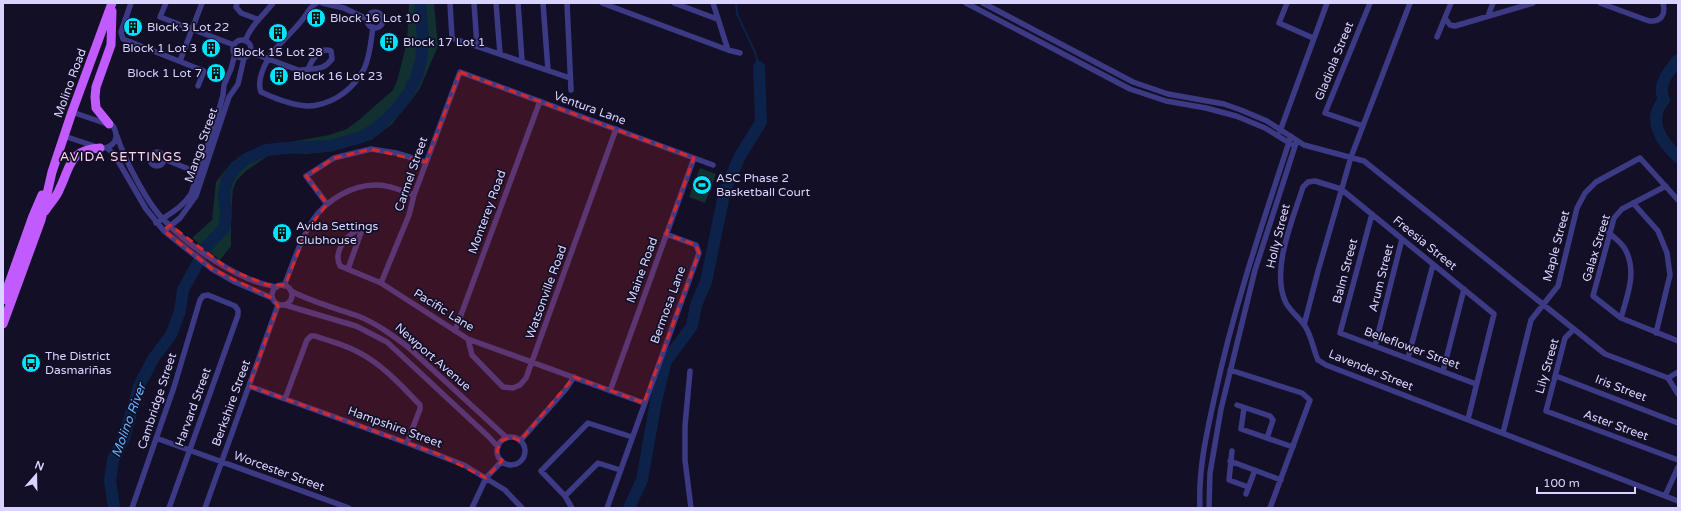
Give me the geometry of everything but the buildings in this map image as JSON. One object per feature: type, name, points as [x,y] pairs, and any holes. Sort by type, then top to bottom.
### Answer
[{"type":"main road","name":"Molino Road","points":[[3,300],[33,216],[52,172],[72,112],[112,4]]},
{"type":"main road","points":[[109,124],[96,108],[95,98],[96,87],[111,45],[112,4]]},
{"type":"main road","points":[[41,220],[60,189],[69,164],[73,158],[84,150],[104,148]]},
{"type":"main road","name":"Molino Road","points":[[3,324],[41,220],[52,172]]},
{"type":"street","points":[[131,3],[122,29],[122,37],[126,40],[204,71],[198,86]]},
{"type":"street","points":[[166,3],[160,17],[234,45],[238,41],[245,41]]},
{"type":"street","points":[[180,62],[202,3]]},
{"type":"street","points":[[236,3],[236,7],[241,13],[257,19]]},
{"type":"street","points":[[245,41],[257,19],[273,3]]},
{"type":"street","points":[[317,3],[310,8],[301,21],[268,59],[260,79],[259,86],[261,92],[292,103],[316,106],[340,96],[359,77],[366,62],[373,27]]},
{"type":"street","points":[[322,3],[345,6],[367,19],[368,24],[373,27],[380,26],[383,21],[382,16],[378,12],[373,12],[368,15],[367,19]]},
{"type":"street","points":[[450,3],[452,38],[570,78]]},
{"type":"street","points":[[474,3],[477,46]]},
{"type":"street","points":[[496,3],[500,54]]},
{"type":"street","points":[[518,3],[522,62]]},
{"type":"street","points":[[543,3],[548,70]]},
{"type":"street","points":[[567,3],[571,90]]},
{"type":"street","points":[[602,3],[728,50],[740,53]]},
{"type":"street","points":[[674,3],[718,19]]},
{"type":"street","points":[[713,3],[728,50]]},
{"type":"street","points":[[966,3],[1130,89],[1166,101],[1206,108],[1236,116],[1297,143],[1364,161],[1605,354],[1668,378],[1678,394]]},
{"type":"street","points":[[983,3],[1133,82],[1168,94],[1224,104],[1281,128],[1290,139]]},
{"type":"street","points":[[1287,3],[1279,23],[1313,38]]},
{"type":"street","points":[[1278,135],[1327,3]]},
{"type":"street","name":"Gladiola Street","points":[[1363,126],[1325,113],[1370,3]]},
{"type":"street","points":[[1304,325],[1318,270],[1351,157],[1410,3]]},
{"type":"street","points":[[1437,37],[1451,3]]},
{"type":"street","points":[[1488,16],[1492,3]]},
{"type":"street","points":[[1445,18],[1450,25],[1455,26],[1532,3]]},
{"type":"street","points":[[1600,3],[1655,22],[1664,14],[1663,3]]},
{"type":"street","points":[[245,41],[250,47],[250,52]]},
{"type":"street","name":"Mango Street","points":[[164,231],[180,218],[191,203],[217,125],[224,95],[224,85],[231,69],[235,54],[233,50],[234,45]]},
{"type":"street","points":[[250,52],[298,70],[305,71],[308,69]]},
{"type":"street","points":[[235,54],[244,58],[250,52]]},
{"type":"street","name":"Mango Street","points":[[217,125],[229,97],[238,84],[244,58]]},
{"type":"street","name":"Ventura Lane","points":[[460,72],[713,165]]},
{"type":"street","name":"Carmel Street","points":[[381,283],[409,215],[426,162],[460,72]]},
{"type":"street","name":"Monterey Road","points":[[455,331],[540,101]]},
{"type":"street","points":[[64,136],[104,148],[114,154],[146,209],[156,223],[183,247],[212,269],[235,282],[272,298],[278,305],[285,305],[290,300],[291,291],[284,286],[268,285],[230,270],[217,263],[170,226],[152,206],[123,154],[113,126],[72,112]]},
{"type":"street","name":"Watsonville Road","points":[[468,339],[472,355],[503,387],[513,388],[520,385],[526,378],[616,129]]},
{"type":"street","points":[[104,148],[115,141],[117,136]]},
{"type":"street","points":[[1209,501],[1200,505],[1200,471],[1203,449],[1221,368],[1253,249],[1290,139]]},
{"type":"street","points":[[1209,508],[1213,450],[1230,370],[1255,270],[1297,143]]},
{"type":"street","points":[[327,204],[306,176],[334,158],[371,149],[396,153],[426,162]]},
{"type":"street","points":[[164,158],[201,174]]},
{"type":"street","name":"Maine Road","points":[[610,391],[694,158]]},
{"type":"street","name":"Maple Street","points":[[1503,433],[1531,320],[1558,286],[1573,222],[1585,193],[1596,182],[1640,158],[1666,186]]},
{"type":"street","name":"Mango Street","points":[[156,223],[178,209],[187,201],[201,174]]},
{"type":"street","name":"Holly Street","points":[[1304,325],[1292,313],[1285,302],[1279,275],[1281,259],[1305,184],[1315,181],[1341,189]]},
{"type":"street","points":[[284,286],[307,230],[313,220],[327,204],[353,189],[378,185],[414,196]]},
{"type":"street","points":[[1666,186],[1678,200]]},
{"type":"street","name":"Galax Street","points":[[1666,186],[1622,209],[1614,218],[1593,296],[1621,318],[1678,342]]},
{"type":"street","name":"Freesia Street","points":[[1341,189],[1494,314],[1476,384]]},
{"type":"street","points":[[1633,203],[1658,231],[1668,260],[1670,275],[1656,332]]},
{"type":"street","name":"Balm Street","points":[[1340,333],[1372,214]]},
{"type":"street","points":[[363,227],[348,269],[340,266],[338,262],[338,253],[344,241],[354,231],[363,227]]},
{"type":"street","points":[[1609,233],[1626,250],[1630,263],[1632,278],[1621,318]]},
{"type":"street","name":"Bermosa Lane","points":[[607,508],[699,253],[696,245],[666,234]]},
{"type":"street","name":"Arum Street","points":[[1374,346],[1402,239]]},
{"type":"street","points":[[1408,358],[1433,265]]},
{"type":"street","name":"Pacific Lane","points":[[348,269],[381,283],[468,339],[644,403]]},
{"type":"street","points":[[272,298],[272,291],[277,286]]},
{"type":"street","points":[[1443,371],[1464,289]]},
{"type":"street","name":"Newport Avenue","points":[[291,291],[302,297],[359,317],[378,326],[393,336],[408,347],[507,438]]},
{"type":"street","name":"Cambridge Street","points":[[132,508],[174,387],[200,300],[203,296],[208,295],[235,306],[238,310],[238,314]]},
{"type":"street","name":"Berkshire Street","points":[[205,508],[278,305]]},
{"type":"street","name":"Newport Avenue","points":[[285,305],[356,326],[386,342],[498,447]]},
{"type":"street","name":"Harvard Street","points":[[169,508],[238,314]]},
{"type":"street","name":"Lavender Street","points":[[1304,325],[1310,334],[1318,360],[1322,363],[1678,501]]},
{"type":"street","name":"Lily Street","points":[[1546,411],[1565,338],[1574,329]]},
{"type":"street","name":"Belleflower Street","points":[[1340,333],[1476,384]]},
{"type":"street","points":[[285,399],[307,340],[311,336],[344,346],[356,351],[376,364],[420,405],[420,409],[407,443]]},
{"type":"street","points":[[1230,370],[1302,393],[1309,398],[1310,402],[1270,508]]},
{"type":"street","points":[[690,371],[685,426],[685,460],[691,508]]},
{"type":"street","points":[[1668,378],[1678,372]]},
{"type":"street","name":"Iris Street","points":[[1556,376],[1678,422]]},
{"type":"street","points":[[520,441],[566,389],[574,377]]},
{"type":"street","points":[[1468,419],[1476,384]]},
{"type":"street","name":"Hampshire Street","points":[[249,386],[407,443],[464,466],[505,490],[522,508]]},
{"type":"street","points":[[1237,405],[1272,418],[1273,423],[1267,438]]},
{"type":"street","points":[[1244,408],[1241,429],[1293,447]]},
{"type":"street","name":"Aster Street","points":[[1546,411],[1678,460]]},
{"type":"street","points":[[572,508],[565,496],[541,471],[588,423],[632,438]]},
{"type":"street","name":"Worcester Street","points":[[156,438],[350,508]]},
{"type":"street","points":[[507,438],[514,438],[520,441],[524,450],[522,458],[519,462],[510,465],[502,461],[498,455],[498,447],[501,441],[507,438]]},
{"type":"street","points":[[1232,451],[1229,480],[1248,487]]},
{"type":"street","points":[[472,508],[486,478],[502,461]]},
{"type":"street","points":[[1230,461],[1281,480]]},
{"type":"street","points":[[565,496],[598,464],[620,470]]},
{"type":"street","points":[[1665,496],[1678,467]]},
{"type":"street","points":[[1246,494],[1255,470]]},
{"type":"highlighted area","points":[[460,72],[694,158],[666,234],[696,245],[699,253],[644,403],[574,377],[520,441],[511,437],[501,441],[497,451],[502,461],[486,478],[438,454],[249,386],[278,306],[272,298],[212,269],[164,231],[170,225],[230,270],[268,285],[285,285],[307,230],[327,204],[306,176],[334,158],[371,149],[426,162]]},
{"type":"green space","points":[[409,3],[434,3],[438,46],[420,88],[392,124],[371,140],[325,152],[306,154],[278,152],[266,157],[246,171],[237,180],[233,189],[231,246],[220,260],[192,238],[212,220],[216,182],[232,162],[258,148],[329,135],[347,129],[393,90],[397,81],[407,42]]},
{"type":"green space","name":"ASC Phase 2 Basketball Court","points":[[700,168],[716,174],[705,203],[689,197]]},
{"type":"waterway","name":"Molino River","points":[[114,508],[110,481],[113,460],[124,438],[139,386],[153,359],[171,335],[180,311],[183,290],[207,246],[224,228],[226,215],[224,194],[227,180],[236,167],[246,159],[266,150],[330,146],[362,137],[377,128],[396,110],[408,94],[417,76],[421,60],[423,39],[420,3]]},
{"type":"waterway","points":[[736,3],[737,14],[755,52],[759,67]]},
{"type":"waterway","points":[[1678,60],[1667,74],[1662,89],[1664,100],[1656,115],[1656,123],[1662,138],[1678,157]]},
{"type":"waterway","points":[[629,508],[642,480],[656,401],[666,361],[692,326],[696,305],[706,282],[725,190],[740,156],[761,122],[759,67]]},
{"type":"place","name":"Block 16 Lot 10","points":[[316,18]]},
{"type":"place","name":"Block 3 Lot 22","points":[[133,27]]},
{"type":"place","name":"Block 15 Lot 28","points":[[278,33]]},
{"type":"place","name":"Block 17 Lot 1","points":[[389,42]]},
{"type":"place","name":"Block 1 Lot 3","points":[[211,48]]},
{"type":"place","name":"Block 1 Lot 7","points":[[216,73]]},
{"type":"place","name":"Block 16 Lot 23","points":[[279,76]]},
{"type":"place","name":"ASC Phase 2 Basketball Court","points":[[702,185]]},
{"type":"place","name":"Avida Settings Clubhouse","points":[[282,233]]},
{"type":"place","name":"The District Dasmariñas","points":[[31,363]]},
{"type":"district","name":"AVIDA SETTINGS","points":[[121,156]]}]
